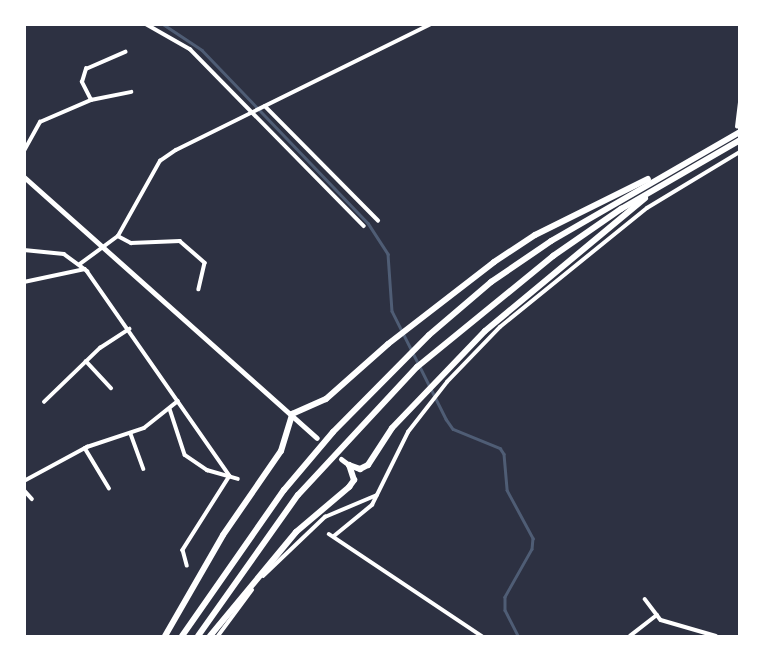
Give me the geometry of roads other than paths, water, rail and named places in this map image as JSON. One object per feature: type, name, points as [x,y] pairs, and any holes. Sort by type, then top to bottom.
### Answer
[{"type":"highway","points":[[182,636],[284,490],[333,432],[429,335],[491,282],[551,241],[738,129]]},
{"type":"highway","points":[[198,636],[298,495],[417,367],[553,256],[667,181],[740,140]]},
{"type":"highway","points":[[165,636],[223,535],[281,451],[292,414],[313,409],[388,344],[535,235],[709,148]]},
{"type":"highway","points":[[349,465],[360,469],[368,465],[392,428],[493,323],[667,181]]},
{"type":"highway","points":[[210,636],[296,532],[349,488],[354,474],[349,465]]},
{"type":"street","points":[[146,24],[190,49],[364,226]]},
{"type":"street","points":[[80,264],[105,249],[118,236],[160,161],[252,112],[431,24]]},
{"type":"street","points":[[474,24],[503,24]]},
{"type":"street","points":[[91,100],[82,82],[86,69],[125,52]]},
{"type":"street","points":[[24,151],[40,122],[91,100],[131,92]]},
{"type":"street","points":[[738,129],[734,118],[740,103]]},
{"type":"street","points":[[265,106],[378,220]]},
{"type":"street","points":[[482,636],[332,535],[372,505],[408,432],[447,382],[500,327],[648,208],[740,152]]},
{"type":"street","points":[[24,177],[317,438]]},
{"type":"street","points":[[118,236],[131,243],[180,241],[205,263],[199,289]]},
{"type":"street","points":[[24,250],[64,254],[85,269],[230,476]]},
{"type":"street","points":[[24,282],[85,269]]},
{"type":"street","points":[[44,401],[86,361],[129,329]]},
{"type":"street","points":[[86,361],[111,388]]},
{"type":"street","points":[[24,481],[85,448],[131,434],[178,401]]},
{"type":"street","points":[[170,409],[185,455],[207,470],[238,479]]},
{"type":"street","points":[[131,434],[144,469]]},
{"type":"street","points":[[85,448],[109,488]]},
{"type":"street","points":[[341,458],[349,465]]},
{"type":"street","points":[[187,565],[183,550],[230,476]]},
{"type":"street","points":[[24,490],[32,499]]},
{"type":"street","points":[[218,636],[289,547],[313,532],[325,516],[379,494]]},
{"type":"street","points":[[645,599],[661,620],[705,635],[716,636]]},
{"type":"street","points":[[630,636],[657,615]]},
{"type":"waterway","points":[[163,24],[202,50],[368,223],[388,254],[392,311],[446,419],[453,429],[500,448],[504,454],[507,490],[533,538],[532,549],[505,597],[505,610],[518,636]]}]
